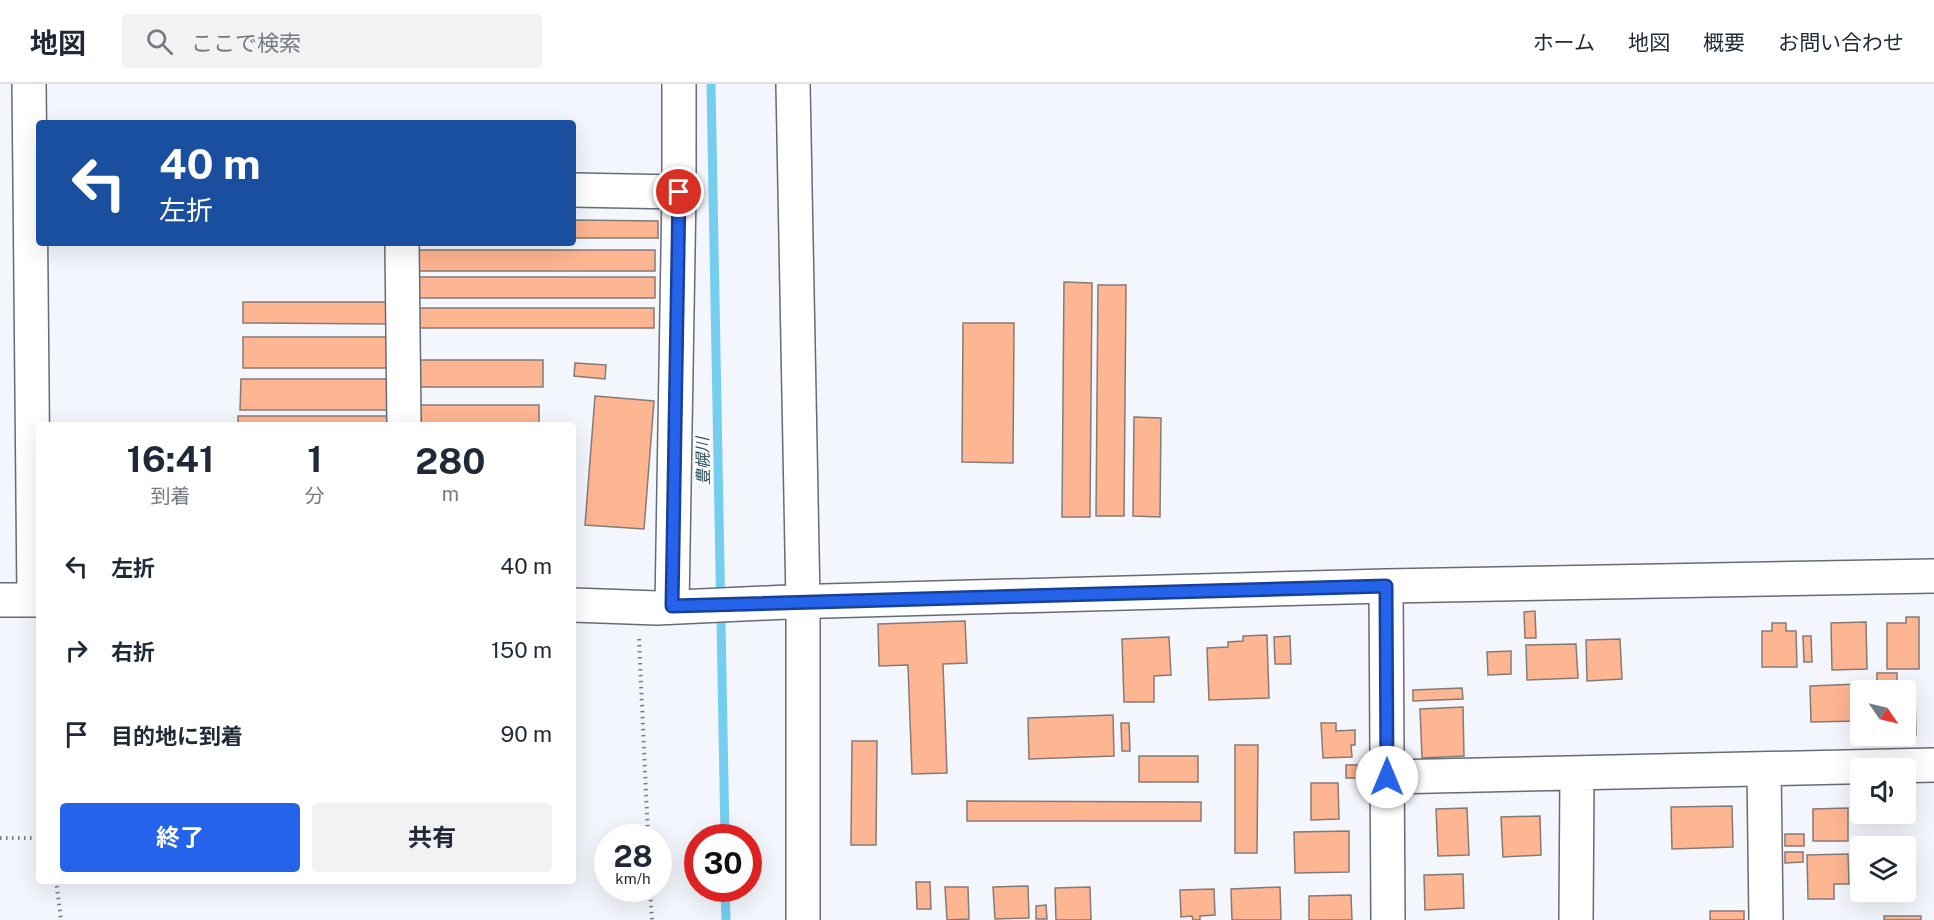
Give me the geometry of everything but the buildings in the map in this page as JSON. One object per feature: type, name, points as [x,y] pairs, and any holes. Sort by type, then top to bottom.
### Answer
[{"type":"street","points":[[0,600],[36,600],[35,179],[29,84]]},
{"type":"street","points":[[665,607],[679,192],[679,84]]},
{"type":"street","points":[[793,84],[795,602],[803,920]]},
{"type":"street","points":[[576,190],[679,192]]},
{"type":"street","points":[[402,246],[404,422]]},
{"type":"street","points":[[576,605],[665,607],[1386,586],[1934,576]]},
{"type":"street","points":[[1386,586],[1388,920]]},
{"type":"street","points":[[1387,777],[1934,765]]},
{"type":"street","points":[[1764,769],[1766,920]]},
{"type":"street","points":[[1576,920],[1577,773]]},
{"type":"path","points":[[647,824],[639,633],[665,607]]},
{"type":"path","points":[[0,838],[36,838]]},
{"type":"path","points":[[57,884],[62,920]]},
{"type":"path","points":[[651,902],[652,920]]},
{"type":"waterway","name":"豊幌川","points":[[711,84],[725,824]]},
{"type":"waterway","name":"豊幌川","points":[[725,902],[726,920]]},
{"type":"route","points":[[679,192],[672,606],[1386,586],[1387,777]]}]
